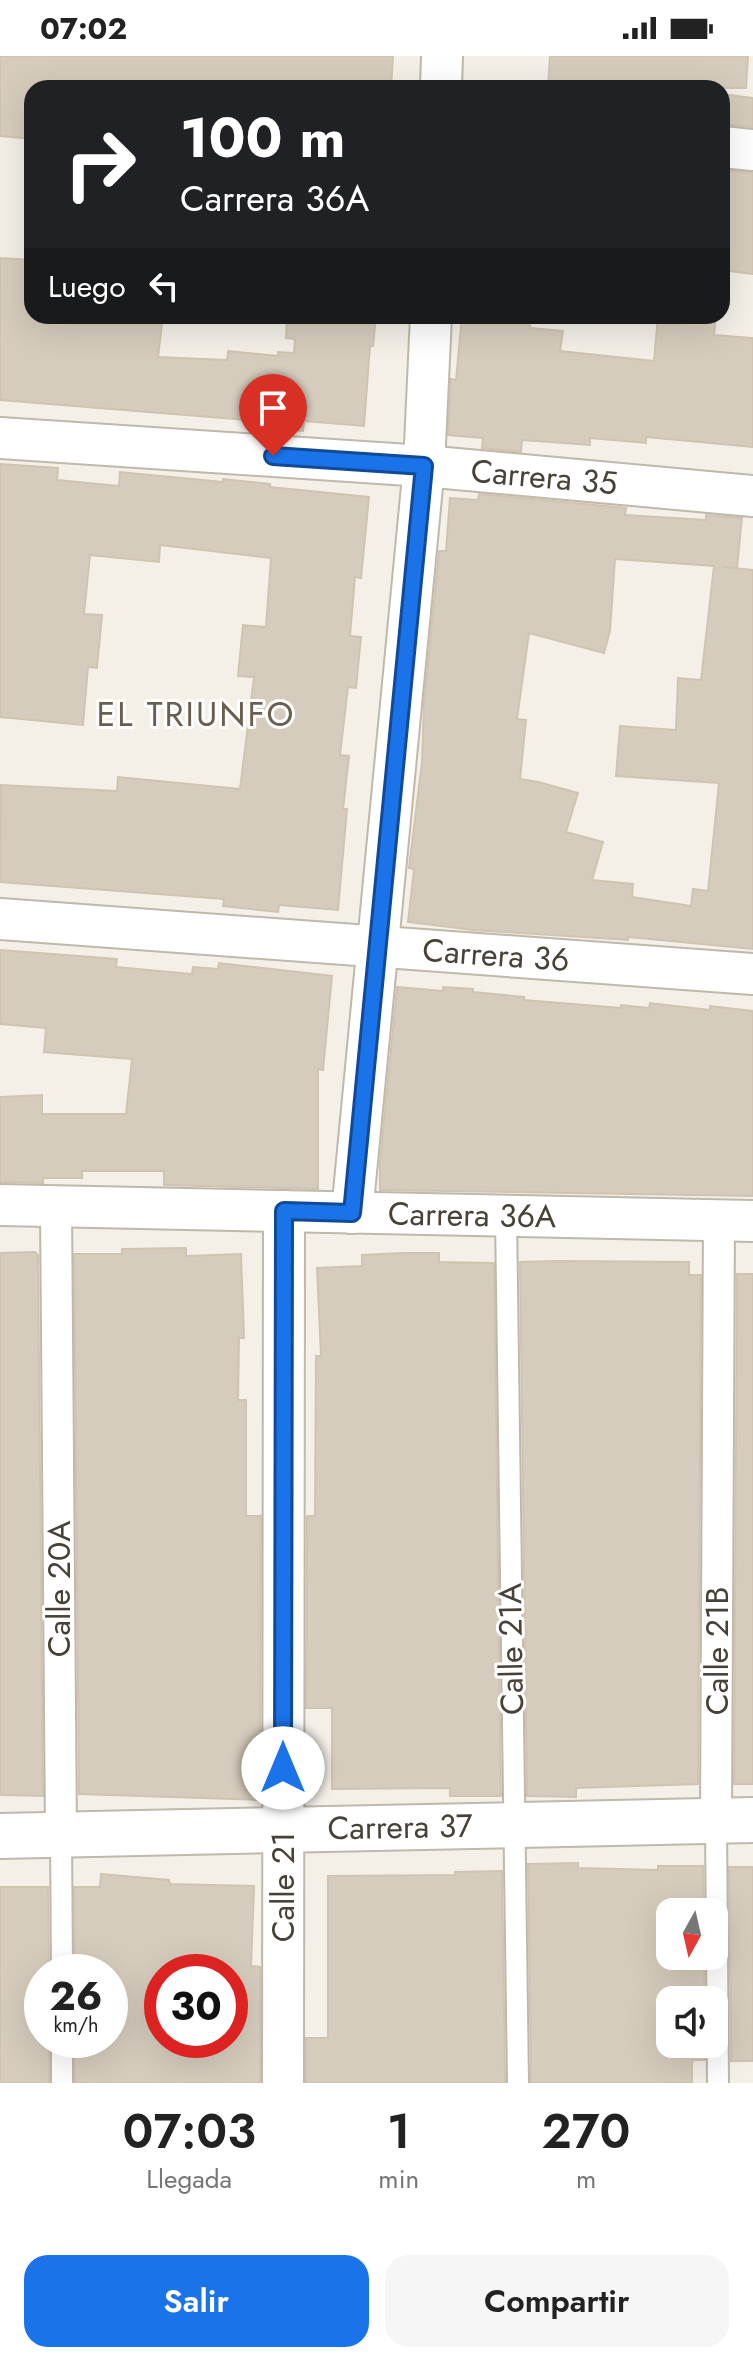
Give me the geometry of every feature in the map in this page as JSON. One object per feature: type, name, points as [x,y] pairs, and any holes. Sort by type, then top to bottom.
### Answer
[{"type":"street","points":[[441,80],[442,56]]},
{"type":"street","points":[[730,148],[753,150]]},
{"type":"street","points":[[352,1213],[424,466],[431,324]]},
{"type":"street","name":"Carrera 35","points":[[0,438],[424,466],[753,496]]},
{"type":"street","name":"Carrera 36","points":[[0,919],[753,974]]},
{"type":"street","name":"Carrera 36A","points":[[0,1205],[736,1220]]},
{"type":"street","name":"Calle 20A","points":[[56,1207],[61,1834]]},
{"type":"street","name":"Calle 21","points":[[283,2083],[284,1211]]},
{"type":"street","name":"Calle 21B","points":[[734,1820],[736,1220]]},
{"type":"street","name":"Carrera 37","points":[[0,1836],[734,1820]]},
{"type":"lane","name":"Calle 21A","points":[[506,1216],[518,2083]]},
{"type":"lane","name":"Calle 21B","points":[[718,2083],[734,1820]]},
{"type":"lane","name":"Calle 20A","points":[[61,1834],[62,1954]]},
{"type":"lane","points":[[62,2058],[62,2083]]},
{"type":"building","points":[[0,56],[393,56],[392,80],[24,80],[24,138],[0,136]]},
{"type":"building","points":[[550,56],[748,56],[746,88],[730,88],[730,80],[548,80]]},
{"type":"building","points":[[730,95],[753,98],[753,127],[730,125]]},
{"type":"building","points":[[730,171],[753,173],[753,274],[730,271]]},
{"type":"building","points":[[0,258],[24,260],[24,324],[162,324],[158,357],[227,360],[228,351],[278,356],[278,352],[294,353],[295,339],[286,338],[287,324],[375,324],[373,346],[370,346],[364,426],[304,421],[303,431],[272,428],[272,422],[0,400]]},
{"type":"building","points":[[461,324],[530,324],[530,328],[563,331],[560,351],[654,361],[657,324],[715,324],[714,335],[753,338],[753,447],[646,437],[646,443],[590,438],[590,445],[522,440],[521,452],[482,448],[483,438],[448,435],[451,379],[456,380]]},
{"type":"building","points":[[0,464],[58,468],[57,480],[119,486],[120,472],[223,482],[223,479],[369,497],[361,578],[355,577],[350,636],[361,637],[356,688],[348,687],[340,755],[349,756],[338,910],[279,905],[278,912],[223,906],[224,899],[0,882],[1,785],[117,791],[118,777],[240,789],[254,677],[238,676],[243,625],[266,627],[271,558],[160,545],[159,562],[90,555],[84,614],[102,615],[97,668],[88,667],[83,725],[0,717]]},
{"type":"building","points":[[479,494],[626,508],[625,515],[706,520],[706,515],[742,518],[737,568],[723,567],[753,570],[753,949],[628,937],[628,940],[473,930],[408,922],[414,869],[409,868],[422,762],[424,704],[439,551],[446,551],[450,498],[478,500]],"holes":[[[615,559],[714,566],[701,680],[678,678],[676,730],[620,726],[616,776],[719,783],[708,891],[693,889],[691,906],[632,897],[633,884],[592,880],[603,842],[566,832],[578,793],[520,779],[526,720],[517,719],[529,633],[604,653],[610,631]]]},
{"type":"building","points":[[0,950],[117,959],[116,967],[192,974],[193,967],[218,969],[219,963],[332,976],[323,1070],[318,1069],[318,1189],[164,1185],[164,1171],[82,1171],[82,1178],[43,1178],[43,1183],[0,1182],[0,1097],[42,1095],[42,1114],[126,1114],[132,1059],[44,1052],[46,1028],[0,1024]]},
{"type":"building","points":[[397,987],[443,991],[443,987],[473,989],[473,992],[524,997],[524,1000],[621,1008],[621,1005],[649,1008],[650,1003],[753,1011],[753,1196],[380,1190]]},
{"type":"building","points":[[186,1248],[186,1256],[241,1254],[244,1338],[239,1338],[238,1400],[246,1400],[246,1516],[261,1516],[260,1800],[79,1794],[74,1254],[122,1254],[122,1249]]},
{"type":"building","points":[[35,1252],[38,1255],[43,1796],[0,1795],[0,1253]]},
{"type":"building","points":[[439,1253],[439,1262],[494,1263],[501,1796],[450,1796],[450,1788],[332,1789],[332,1708],[306,1708],[307,1516],[315,1516],[316,1356],[321,1356],[317,1268],[362,1266],[362,1255]]},
{"type":"building","points":[[520,1262],[689,1262],[689,1275],[701,1275],[698,1784],[576,1788],[576,1797],[527,1796]]},
{"type":"building","points":[[737,1274],[753,1274],[753,1784],[734,1784]]},
{"type":"building","points":[[578,1863],[578,1868],[658,1870],[658,1866],[703,1866],[704,1898],[656,1898],[656,1970],[704,1970],[704,1986],[656,1986],[656,2058],[705,2058],[693,2060],[692,2083],[531,2083],[528,1864]]},
{"type":"building","points":[[729,1867],[753,1867],[753,2061],[731,2061]]},
{"type":"building","points":[[502,1871],[505,2083],[306,2083],[306,2038],[328,2038],[328,1876],[455,1875],[455,1872]]},
{"type":"building","points":[[101,1874],[169,1880],[170,1884],[254,1886],[251,1966],[260,1967],[260,2083],[75,2083],[75,2058],[128,2058],[128,1954],[75,1954],[74,1887],[100,1887]]},
{"type":"building","points":[[0,1887],[48,1887],[49,1954],[24,1954],[24,2058],[49,2058],[49,2083],[0,2083]]},
{"type":"district","name":"EL TRIUNFO","points":[[196,714]]},
{"type":"route","points":[[273,456],[424,466],[352,1213],[284,1211],[283,1768]]}]
